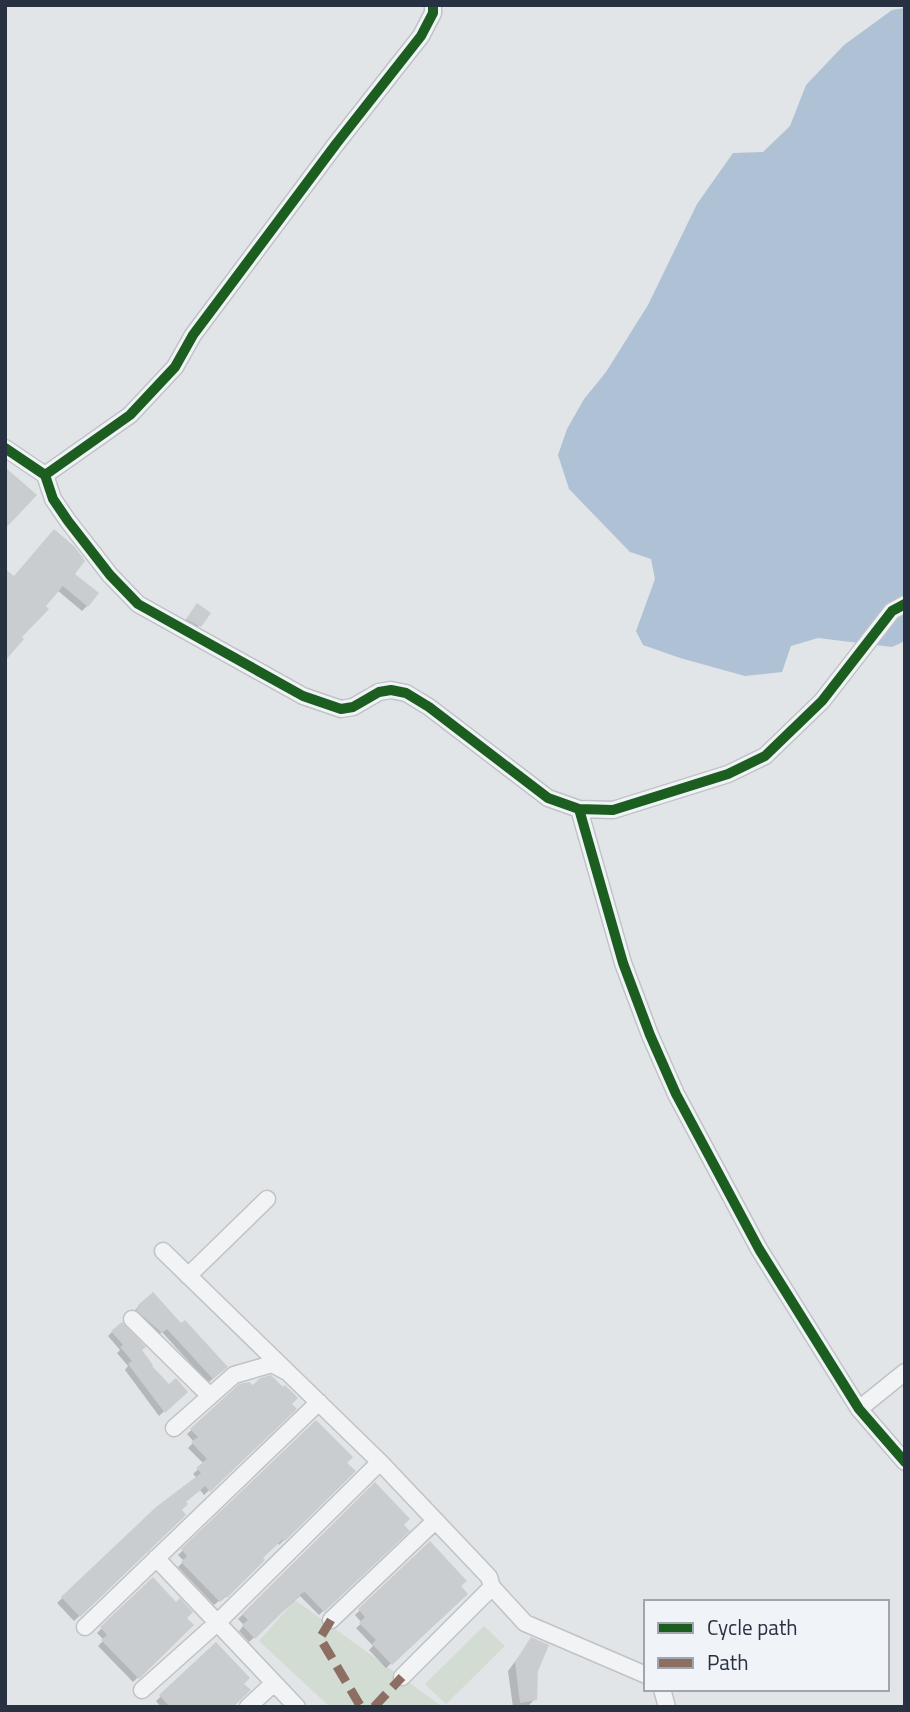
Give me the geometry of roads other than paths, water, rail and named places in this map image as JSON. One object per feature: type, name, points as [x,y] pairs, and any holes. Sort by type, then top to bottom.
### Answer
[{"type":"street","points":[[46,475],[130,415],[175,367],[193,335],[336,144],[421,36],[433,13],[433,5]]},
{"type":"street","points":[[5,448],[46,475],[53,499],[68,521],[110,575],[138,604],[303,696],[326,705],[341,709],[353,708],[379,692],[391,690],[406,693],[429,707],[529,786],[548,798],[579,809],[613,810],[728,774],[765,756],[822,701],[879,625],[892,611],[905,604]]},
{"type":"street","points":[[579,809],[623,964],[676,1094],[759,1249],[859,1409],[905,1462]]},
{"type":"street","points":[[188,1276],[267,1199]]},
{"type":"street","points":[[163,1251],[380,1462],[489,1577],[492,1587],[525,1623],[644,1674]]},
{"type":"street","points":[[132,1319],[210,1396]]},
{"type":"street","points":[[174,1428],[234,1375],[272,1364],[293,1376]]},
{"type":"street","points":[[859,1409],[905,1372]]},
{"type":"street","points":[[85,1627],[319,1402]]},
{"type":"street","points":[[142,1690],[217,1623],[380,1462]]},
{"type":"street","points":[[331,1620],[435,1521]]},
{"type":"street","points":[[156,1558],[297,1707]]},
{"type":"street","points":[[402,1677],[492,1587]]},
{"type":"street","points":[[248,1707],[274,1683]]},
{"type":"water","points":[[905,8],[905,641],[892,647],[818,638],[791,646],[782,672],[745,676],[643,645],[636,631],[655,579],[651,559],[630,552],[569,489],[558,455],[567,429],[584,399],[606,372],[648,305],[697,204],[733,153],[763,152],[790,126],[806,85],[844,45],[892,10]]}]
